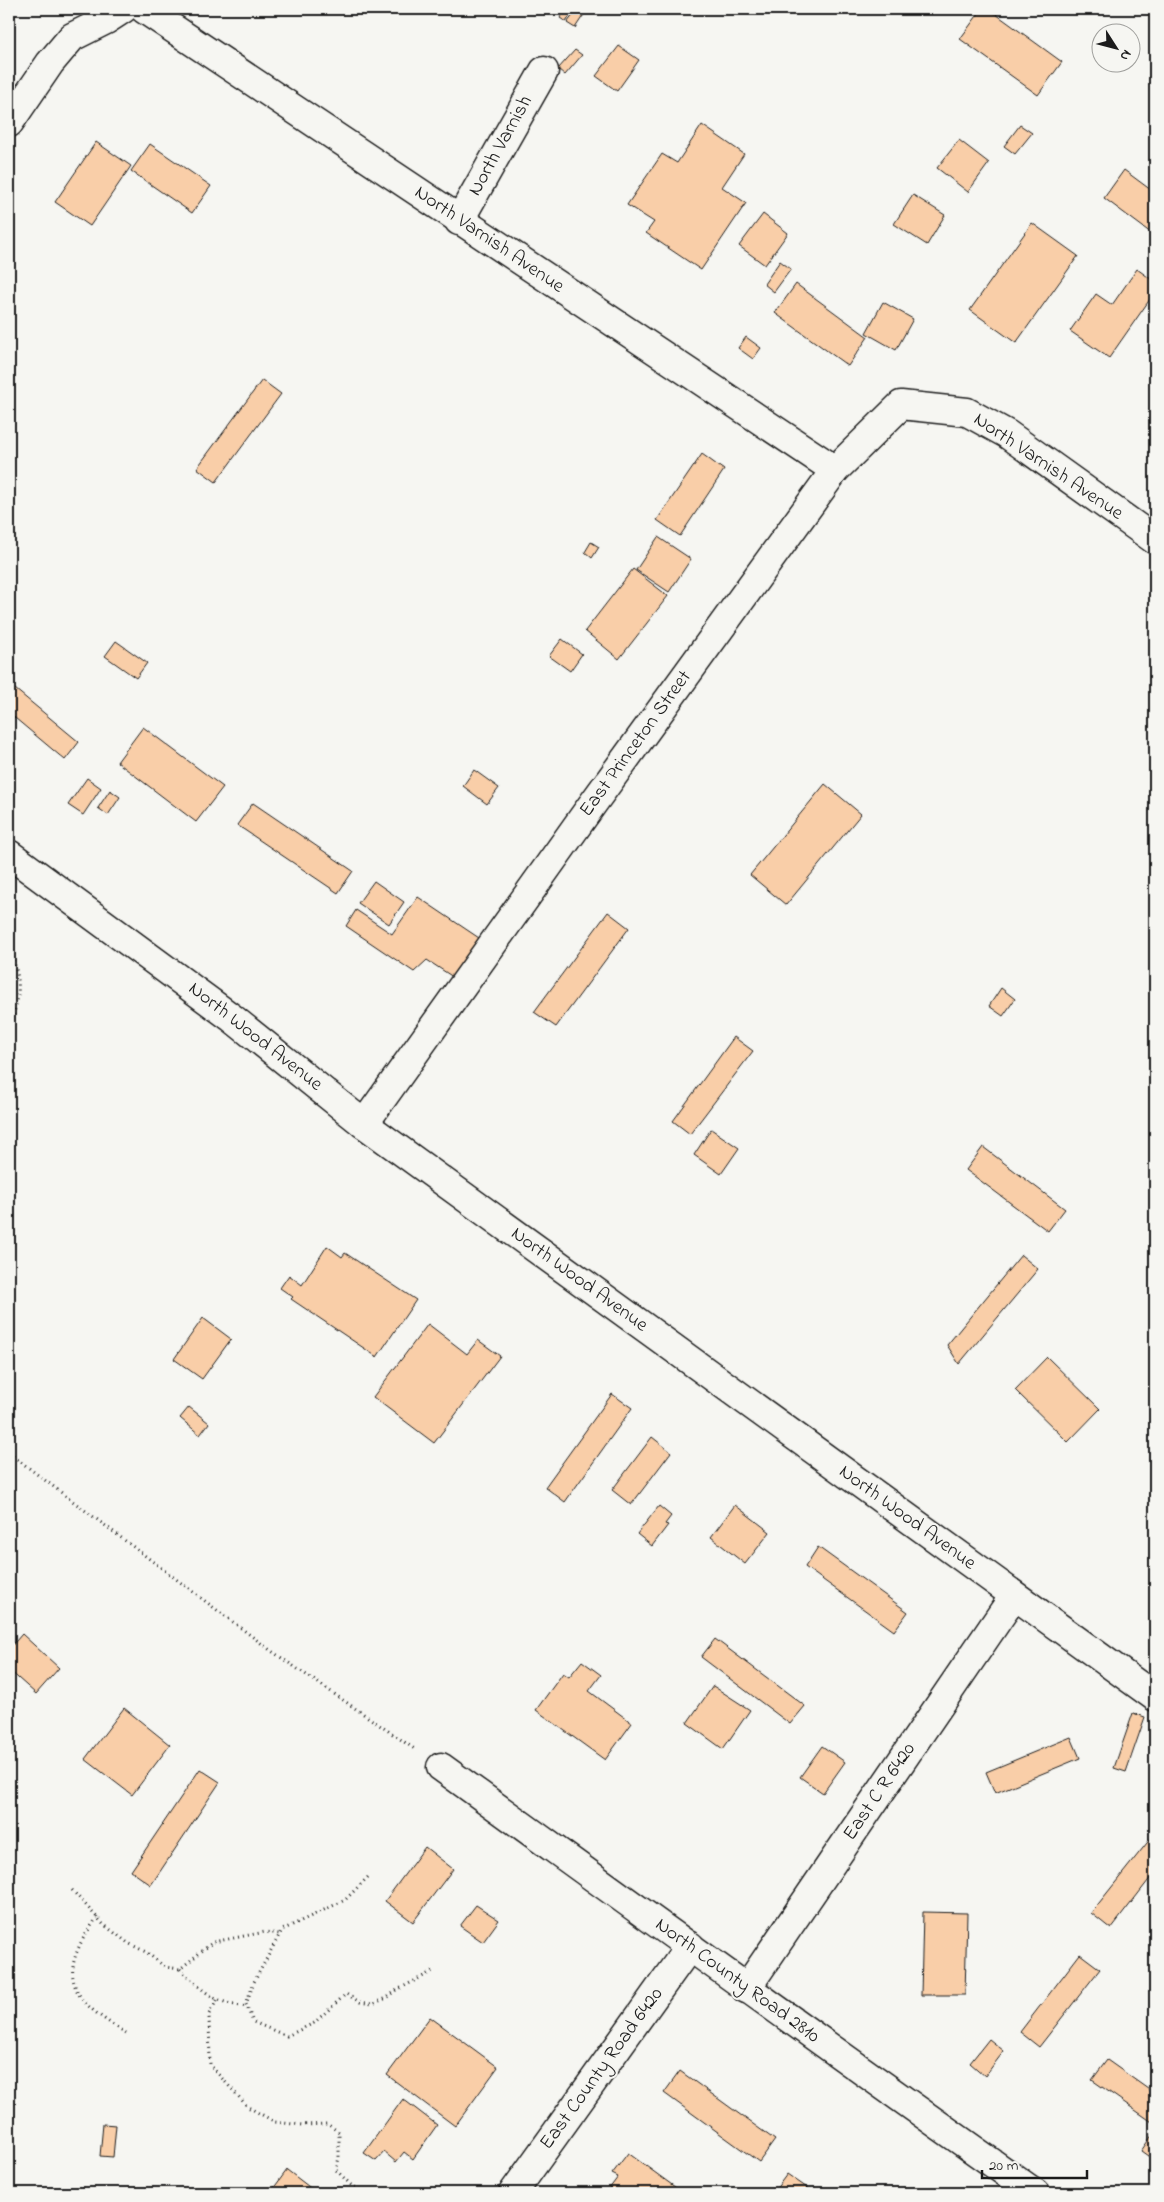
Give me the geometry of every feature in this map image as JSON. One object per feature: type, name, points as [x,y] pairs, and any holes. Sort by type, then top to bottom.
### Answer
[{"type":"street","points":[[9,123],[50,63],[72,37],[106,20],[122,9]]},
{"type":"street","name":"North Varnish Avenue","points":[[144,9],[459,221],[835,470]]},
{"type":"street","name":"North Varnish","points":[[459,221],[544,71]]},
{"type":"street","name":"East Princeton Street","points":[[364,1124],[594,802],[835,470],[901,404],[936,408]]},
{"type":"street","name":"North Varnish Avenue","points":[[936,408],[967,412],[1007,434],[1155,540]]},
{"type":"street","name":"North Wood Avenue","points":[[9,854],[232,1018],[364,1124],[1155,1697]]},
{"type":"street","name":"East C R 6420","points":[[746,1989],[1014,1596]]},
{"type":"street","name":"North County Road 2810","points":[[442,1767],[690,1946],[746,1989],[1035,2193]]},
{"type":"street","name":"East County Road 6420","points":[[513,2193],[690,1946]]},
{"type":"path","points":[[9,951],[18,978],[18,1005],[9,1026]]},
{"type":"path","points":[[9,1453],[270,1650],[442,1767]]},
{"type":"path","points":[[368,1877],[345,1900],[282,1930],[254,1982],[246,2004],[253,2022],[286,2036],[314,2023],[346,1994],[360,2002],[372,2004],[387,1998],[397,1990],[435,1970]]},
{"type":"path","points":[[72,1890],[97,1917],[128,1943],[146,1952],[165,1966],[180,1969],[196,1985],[217,2000],[248,2007]]},
{"type":"path","points":[[97,1917],[79,1947],[71,1972],[75,1989],[88,2007],[126,2034]]},
{"type":"path","points":[[180,1969],[212,1942],[265,1932],[280,1934]]},
{"type":"path","points":[[217,2000],[209,2014],[210,2066],[248,2107],[274,2122],[302,2125],[327,2124],[339,2132],[339,2158],[336,2170],[351,2185],[366,2193]]},
{"type":"building","points":[[563,9],[587,10],[575,28],[567,23],[574,14],[572,13],[566,22],[560,18],[565,10]]},
{"type":"building","points":[[982,9],[989,9],[1062,62],[1038,95],[960,39]]},
{"type":"building","points":[[619,46],[639,60],[617,91],[596,76]]},
{"type":"building","points":[[575,50],[582,55],[565,75],[558,69]]},
{"type":"building","points":[[702,125],[744,154],[722,187],[746,203],[701,270],[646,233],[654,222],[627,205],[662,154],[677,163]]},
{"type":"building","points":[[1020,125],[1032,133],[1015,154],[1004,146]]},
{"type":"building","points":[[959,140],[989,163],[968,192],[937,168]]},
{"type":"building","points":[[96,142],[131,166],[90,226],[55,202]]},
{"type":"building","points":[[150,144],[211,186],[192,213],[131,171]]},
{"type":"building","points":[[1124,170],[1155,193],[1155,236],[1104,198]]},
{"type":"building","points":[[913,195],[945,215],[927,245],[894,224]]},
{"type":"building","points":[[763,214],[788,233],[765,265],[739,246]]},
{"type":"building","points":[[1032,223],[1078,256],[1016,343],[970,310]]},
{"type":"building","points":[[780,261],[791,269],[774,292],[764,284]]},
{"type":"building","points":[[1137,269],[1155,282],[1155,292],[1109,358],[1070,331],[1096,294],[1112,305]]},
{"type":"building","points":[[796,284],[868,337],[848,366],[775,313]]},
{"type":"building","points":[[883,302],[913,319],[896,350],[866,333]]},
{"type":"building","points":[[746,337],[761,348],[753,359],[738,348]]},
{"type":"building","points":[[262,380],[281,394],[216,482],[197,468]]},
{"type":"building","points":[[702,454],[724,470],[680,536],[657,520]]},
{"type":"building","points":[[658,537],[691,559],[669,592],[636,570]]},
{"type":"building","points":[[591,542],[599,547],[592,558],[585,552]]},
{"type":"building","points":[[633,569],[668,596],[619,659],[585,631]]},
{"type":"building","points":[[562,639],[582,654],[570,671],[549,656]]},
{"type":"building","points":[[116,641],[147,663],[136,678],[105,656]]},
{"type":"building","points":[[9,684],[79,742],[65,760],[9,713]]},
{"type":"building","points":[[143,727],[223,787],[196,822],[117,762]]},
{"type":"building","points":[[474,770],[499,788],[487,804],[463,786]]},
{"type":"building","points":[[87,778],[101,788],[83,815],[68,805]]},
{"type":"building","points":[[825,784],[861,814],[786,905],[750,875]]},
{"type":"building","points":[[110,790],[120,797],[108,815],[98,808]]},
{"type":"building","points":[[253,803],[353,871],[338,893],[237,825]]},
{"type":"building","points":[[374,881],[404,902],[389,924],[358,903]]},
{"type":"building","points":[[418,897],[485,942],[459,981],[427,960],[414,972],[346,926],[356,910],[392,934]]},
{"type":"building","points":[[608,912],[629,928],[556,1027],[534,1012]]},
{"type":"building","points":[[1001,988],[1015,999],[1003,1016],[989,1006]]},
{"type":"building","points":[[734,1037],[753,1051],[690,1134],[673,1121]]},
{"type":"building","points":[[711,1129],[739,1148],[721,1174],[694,1155]]},
{"type":"building","points":[[983,1147],[1065,1209],[1048,1231],[966,1170]]},
{"type":"building","points":[[327,1246],[342,1257],[345,1253],[416,1300],[377,1357],[291,1299],[293,1297],[280,1288],[289,1275],[302,1285]]},
{"type":"building","points":[[1021,1255],[1038,1269],[959,1364],[947,1345]]},
{"type":"building","points":[[203,1318],[231,1339],[202,1379],[174,1359]]},
{"type":"building","points":[[428,1324],[467,1354],[478,1340],[500,1356],[434,1443],[373,1397]]},
{"type":"building","points":[[1047,1357],[1100,1409],[1068,1442],[1015,1390]]},
{"type":"building","points":[[612,1394],[632,1408],[565,1502],[545,1487]]},
{"type":"building","points":[[189,1407],[209,1423],[200,1435],[180,1418]]},
{"type":"building","points":[[652,1437],[671,1452],[631,1505],[612,1490]]},
{"type":"building","points":[[735,1505],[770,1532],[745,1564],[711,1537]]},
{"type":"building","points":[[659,1506],[671,1516],[665,1524],[668,1525],[652,1546],[637,1534]]},
{"type":"building","points":[[818,1547],[908,1612],[894,1631],[805,1567]]},
{"type":"building","points":[[22,1634],[59,1668],[36,1694],[9,1670],[9,1649]]},
{"type":"building","points":[[715,1639],[805,1706],[790,1724],[701,1657]]},
{"type":"building","points":[[582,1661],[601,1675],[589,1691],[632,1723],[605,1760],[536,1710],[563,1673],[569,1677]]},
{"type":"building","points":[[713,1686],[750,1710],[723,1749],[687,1723]]},
{"type":"building","points":[[124,1708],[170,1745],[132,1795],[85,1759]]},
{"type":"building","points":[[1133,1713],[1145,1717],[1126,1772],[1114,1768]]},
{"type":"building","points":[[1071,1737],[1080,1758],[995,1793],[986,1772]]},
{"type":"building","points":[[822,1746],[845,1762],[823,1793],[800,1777]]},
{"type":"building","points":[[200,1769],[220,1782],[151,1885],[131,1871]]},
{"type":"building","points":[[1155,1833],[1155,1872],[1111,1929],[1091,1913]]},
{"type":"building","points":[[425,1847],[453,1869],[413,1922],[385,1901]]},
{"type":"building","points":[[476,1905],[499,1920],[483,1942],[460,1926]]},
{"type":"building","points":[[923,1912],[967,1913],[965,1995],[921,1995]]},
{"type":"building","points":[[1080,1954],[1100,1969],[1039,2047],[1020,2032]]},
{"type":"building","points":[[430,2017],[498,2067],[455,2126],[387,2075]]},
{"type":"building","points":[[989,2039],[1004,2051],[985,2076],[970,2063]]},
{"type":"building","points":[[1107,2060],[1155,2094],[1155,2124],[1092,2080]]},
{"type":"building","points":[[680,2071],[775,2140],[759,2162],[664,2093]]},
{"type":"building","points":[[403,2099],[437,2125],[413,2159],[404,2152],[396,2162],[384,2152],[376,2161],[364,2153]]},
{"type":"building","points":[[103,2124],[116,2125],[113,2157],[100,2156]]},
{"type":"building","points":[[1155,2131],[1155,2161],[1141,2151]]},
{"type":"building","points":[[628,2153],[679,2190],[677,2193],[606,2193],[618,2177],[612,2174]]},
{"type":"building","points":[[287,2170],[317,2193],[270,2193]]},
{"type":"building","points":[[787,2174],[813,2192],[773,2193]]}]
